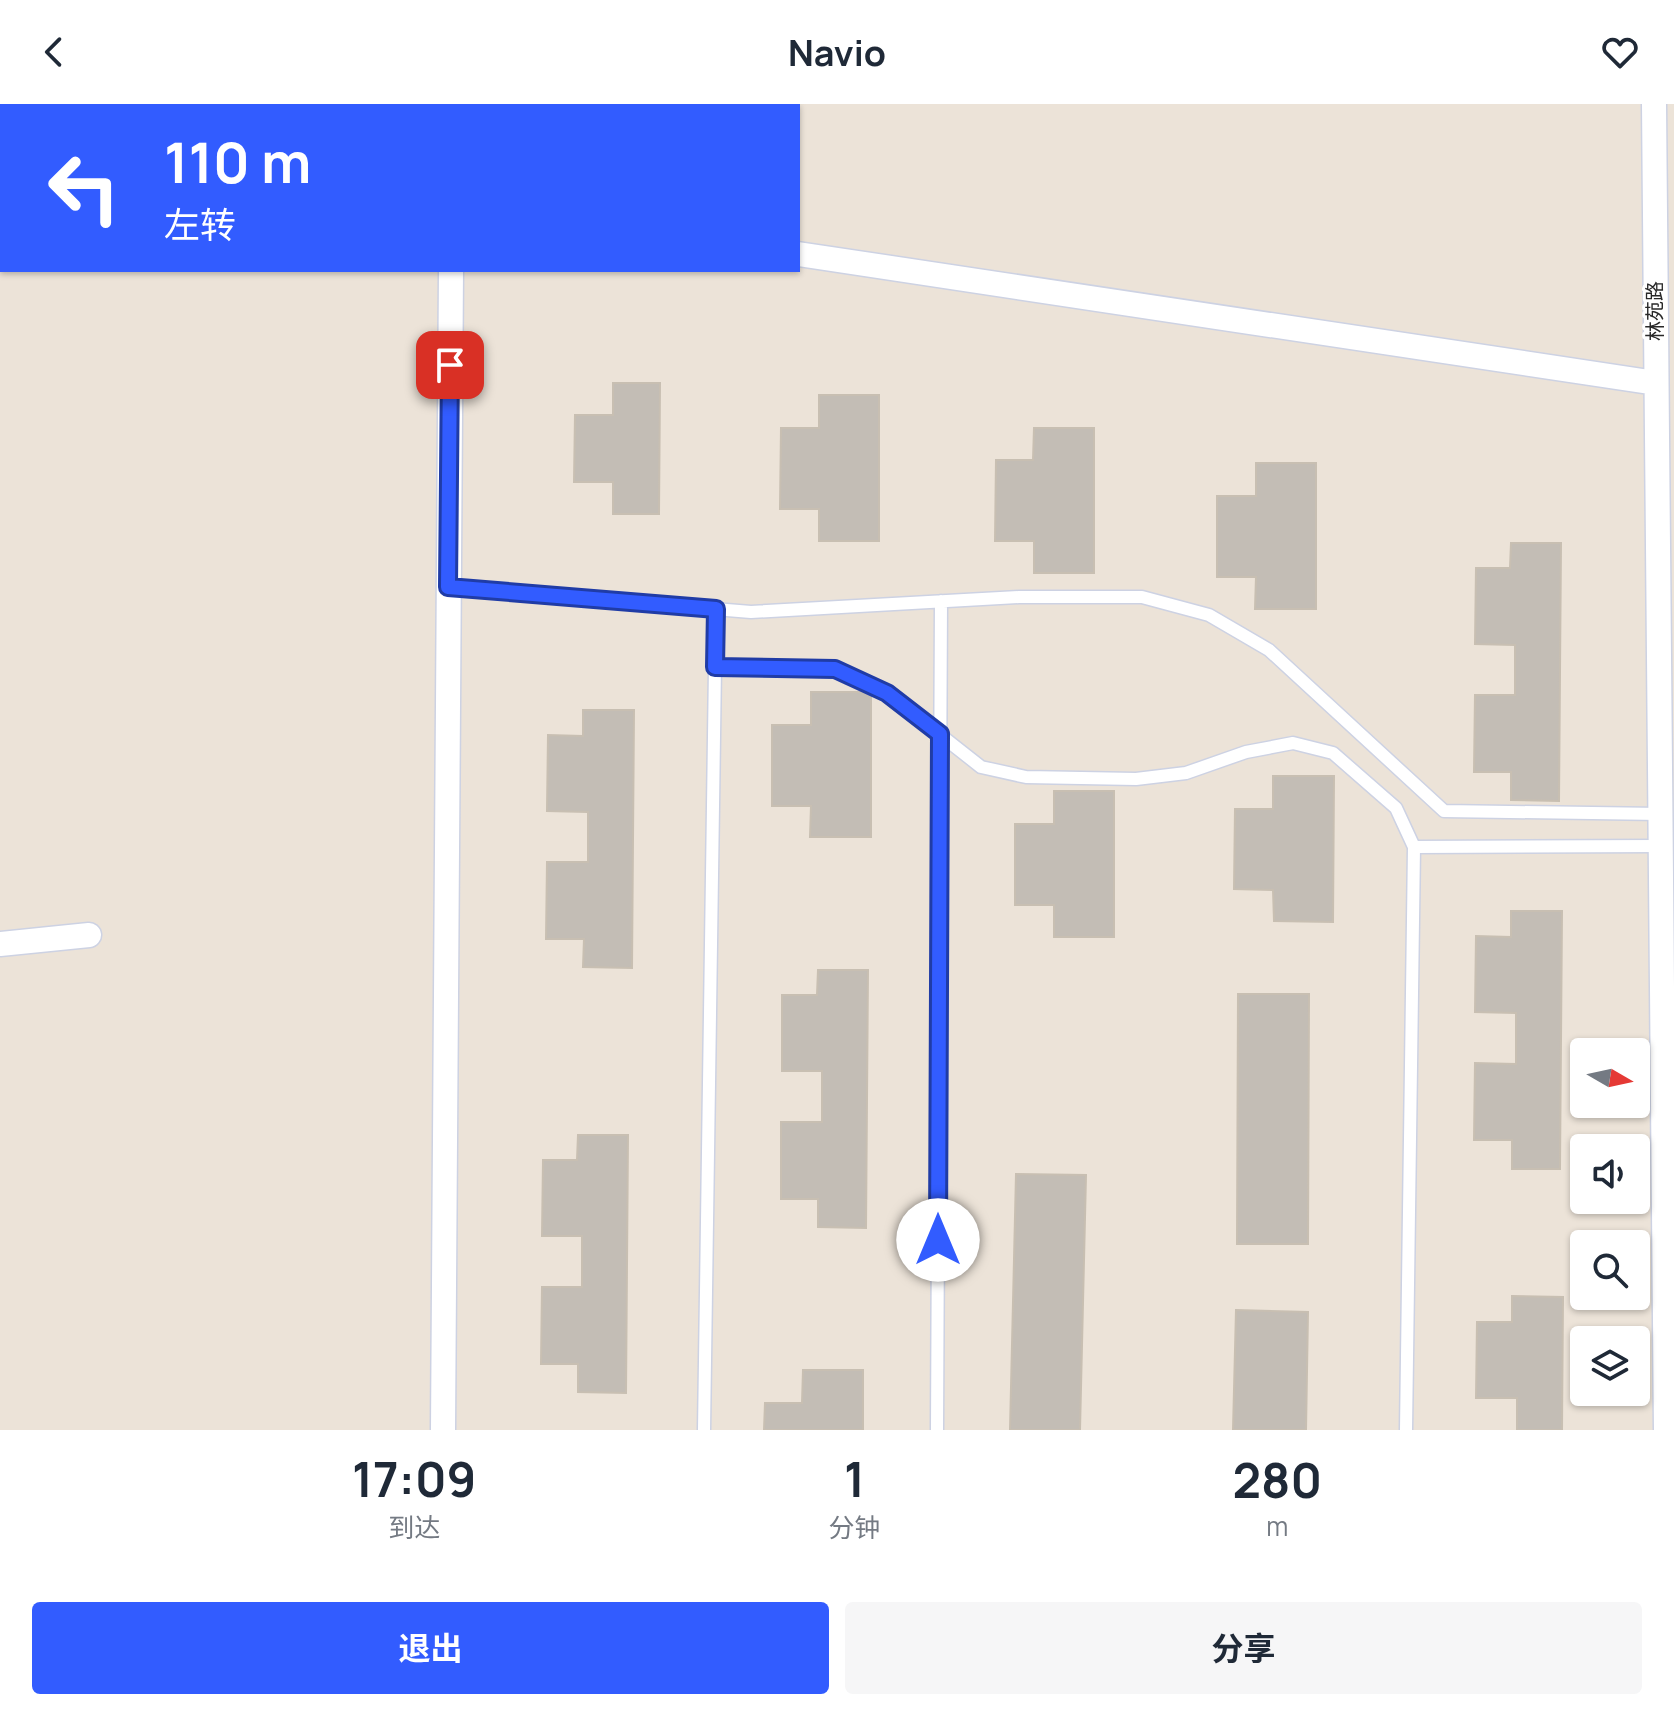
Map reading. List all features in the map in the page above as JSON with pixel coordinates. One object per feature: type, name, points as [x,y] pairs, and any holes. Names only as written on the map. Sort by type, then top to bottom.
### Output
[{"type":"street","name":"林苑路","points":[[1654,104],[1666,1430]]},
{"type":"street","points":[[800,254],[1656,383]]},
{"type":"street","points":[[443,1430],[451,272]]},
{"type":"street","points":[[0,944],[89,935]]},
{"type":"lane","points":[[448,587],[751,612],[1019,597],[1142,597],[1209,615],[1269,650],[1444,811],[1660,814]]},
{"type":"lane","points":[[937,1430],[941,601]]},
{"type":"lane","points":[[704,1430],[716,609]]},
{"type":"lane","points":[[715,667],[835,669],[887,693],[981,767],[1026,777],[1136,779],[1186,773],[1246,752],[1293,743],[1333,753],[1396,808],[1414,847],[1406,1430]]},
{"type":"lane","points":[[1414,847],[1660,846]]},
{"type":"building","points":[[613,383],[660,383],[659,514],[613,514],[613,482],[574,482],[575,415],[613,415]]},
{"type":"building","points":[[819,395],[879,395],[879,541],[819,541],[819,509],[780,509],[781,428],[819,428]]},
{"type":"building","points":[[1034,428],[1094,428],[1094,573],[1034,573],[1034,541],[995,541],[996,460],[1033,460]]},
{"type":"building","points":[[1256,463],[1316,463],[1316,609],[1255,609],[1256,577],[1217,577],[1217,496],[1256,496]]},
{"type":"building","points":[[1511,543],[1561,543],[1559,801],[1511,800],[1511,772],[1474,772],[1475,695],[1515,695],[1515,645],[1475,644],[1476,568],[1510,568]]},
{"type":"building","points":[[811,692],[871,692],[871,837],[810,837],[811,806],[772,806],[772,725],[811,725]]},
{"type":"building","points":[[583,710],[634,710],[632,968],[583,967],[584,939],[546,939],[547,862],[588,862],[588,812],[547,811],[548,735],[583,736]]},
{"type":"building","points":[[1273,776],[1334,776],[1333,922],[1274,921],[1273,890],[1234,889],[1235,809],[1273,809]]},
{"type":"building","points":[[1054,791],[1114,791],[1114,937],[1054,937],[1054,905],[1015,905],[1015,824],[1054,824]]},
{"type":"building","points":[[1511,911],[1562,911],[1560,1169],[1512,1169],[1512,1140],[1474,1140],[1475,1063],[1516,1064],[1516,1013],[1475,1012],[1476,936],[1511,937]]},
{"type":"building","points":[[818,970],[868,970],[866,1228],[818,1227],[818,1199],[781,1199],[781,1122],[822,1122],[822,1071],[782,1071],[782,995],[817,995]]},
{"type":"building","points":[[1238,994],[1309,994],[1308,1244],[1237,1244]]},
{"type":"building","points":[[578,1135],[628,1135],[626,1393],[578,1392],[578,1364],[541,1364],[542,1287],[582,1287],[582,1236],[542,1236],[543,1160],[577,1160]]},
{"type":"building","points":[[1016,1174],[1086,1175],[1080,1430],[1010,1430]]},
{"type":"building","points":[[1512,1296],[1563,1297],[1562,1430],[1517,1430],[1517,1398],[1476,1398],[1477,1322],[1512,1322]]},
{"type":"building","points":[[1236,1310],[1308,1312],[1306,1430],[1233,1430]]},
{"type":"building","points":[[803,1370],[863,1370],[863,1430],[764,1430],[765,1403],[802,1403]]},
{"type":"route","points":[[450,365],[448,587],[716,609],[715,667],[835,669],[887,693],[940,734],[938,1240]]}]
